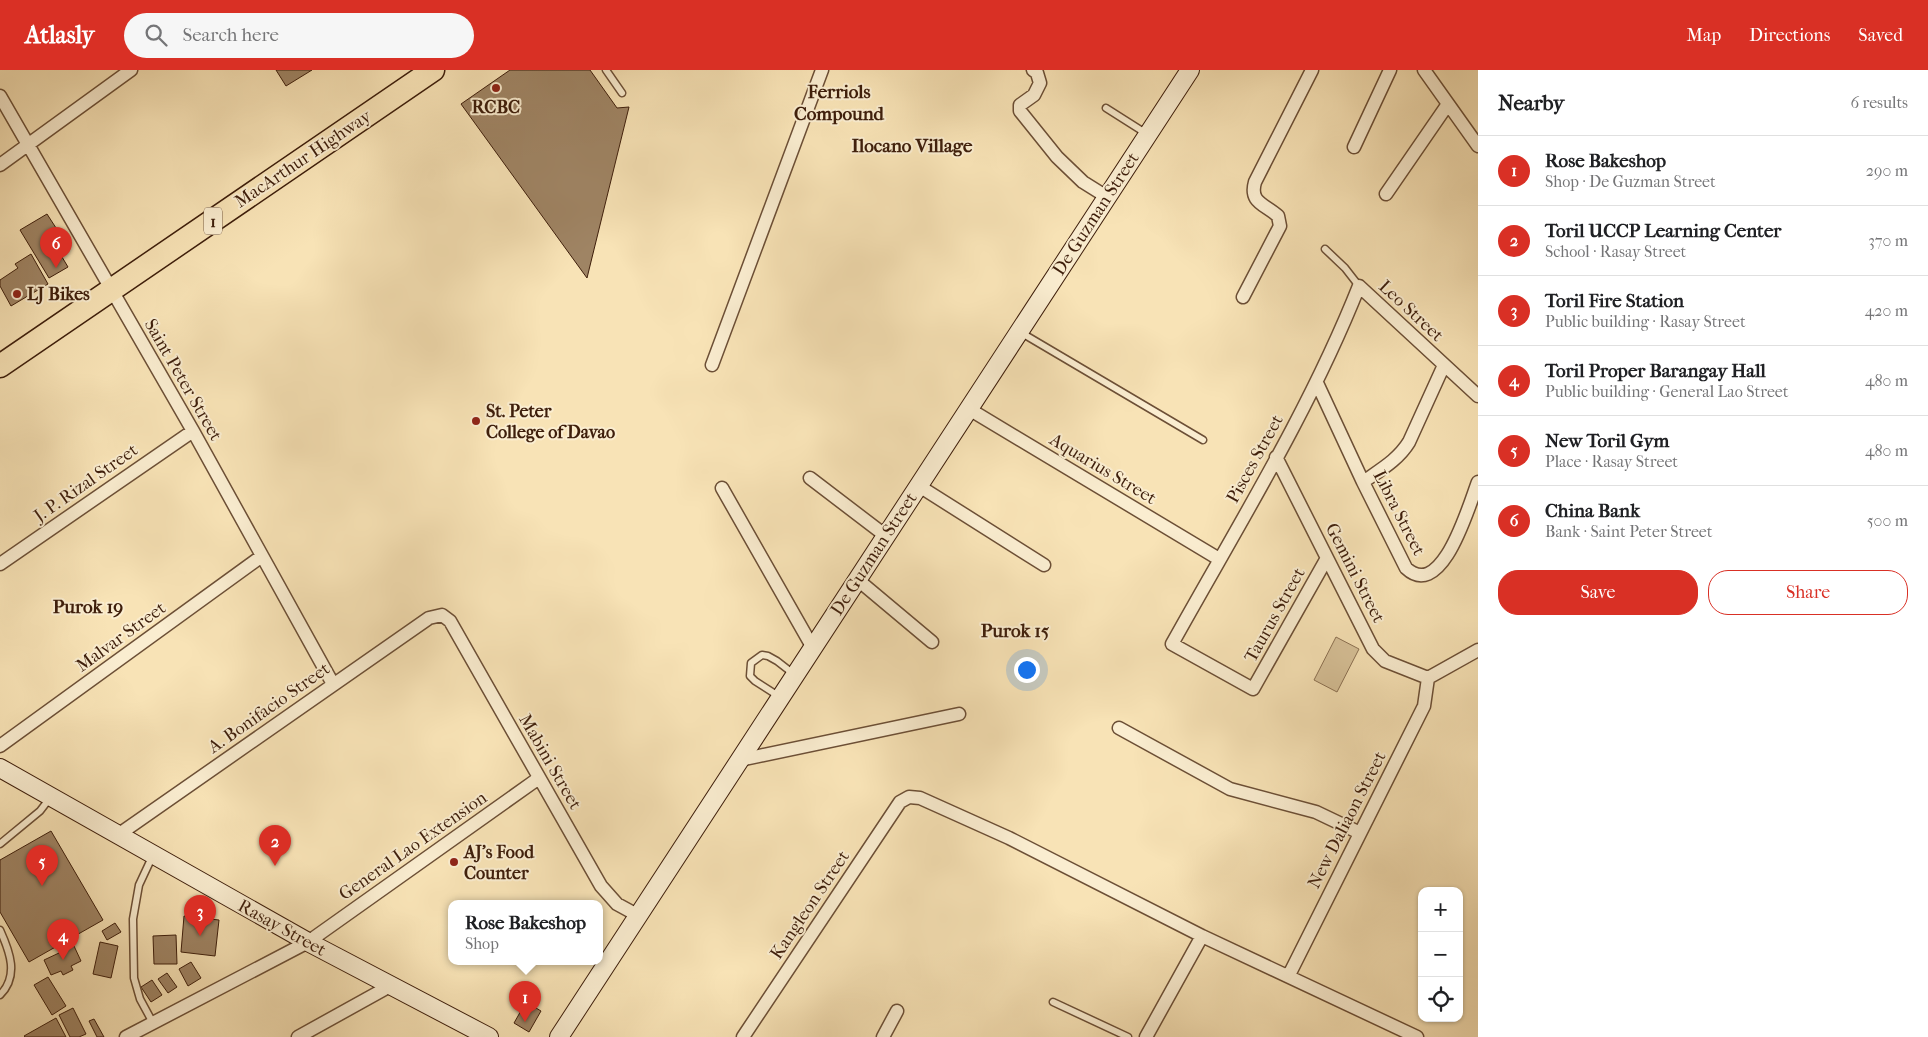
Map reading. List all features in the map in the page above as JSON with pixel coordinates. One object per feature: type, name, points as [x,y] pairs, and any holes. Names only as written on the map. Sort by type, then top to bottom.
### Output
[{"type":"highway","name":"MacArthur Highway","points":[[0,366],[433,70]]},
{"type":"street","points":[[0,165],[131,70]]},
{"type":"street","points":[[712,365],[822,70]]},
{"type":"street","points":[[1033,70],[1037,73],[1040,83],[1034,95],[1020,105],[1020,110],[1057,157],[1083,182],[1107,197]]},
{"type":"street","name":"De Guzman Street","points":[[559,1037],[1190,70]]},
{"type":"street","points":[[1243,297],[1280,226],[1278,216],[1255,198],[1253,193],[1255,182],[1312,70]]},
{"type":"street","points":[[1354,147],[1390,70]]},
{"type":"street","points":[[1424,70],[1478,146]]},
{"type":"street","name":"Saint Peter Street","points":[[0,96],[193,431],[332,684]]},
{"type":"street","points":[[1386,194],[1448,104]]},
{"type":"street","name":"Leo Street","points":[[1358,286],[1478,396]]},
{"type":"street","name":"Pisces Street","points":[[1172,644],[1317,383],[1358,286]]},
{"type":"street","points":[[1363,482],[1387,466],[1403,452],[1444,365]]},
{"type":"street","name":"Libra Street","points":[[1317,383],[1363,482],[1406,568],[1412,574],[1420,576],[1429,575],[1436,570],[1445,558],[1457,536],[1478,482]]},
{"type":"street","name":"Aquarius Street","points":[[969,410],[1219,559]]},
{"type":"street","name":"J. P. Rizal Street","points":[[0,564],[193,431]]},
{"type":"street","name":"Gemini Street","points":[[1276,457],[1373,649],[1378,655],[1394,665],[1428,678]]},
{"type":"street","points":[[810,478],[886,536]]},
{"type":"street","points":[[919,486],[1044,565]]},
{"type":"street","points":[[722,488],[813,648]]},
{"type":"street","name":"Malvar Street","points":[[0,746],[262,556]]},
{"type":"street","name":"Taurus Street","points":[[1172,644],[1253,689],[1327,558]]},
{"type":"street","points":[[858,580],[932,642]]},
{"type":"street","name":"A. Bonifacio Street","points":[[118,834],[429,618],[442,615]]},
{"type":"street","name":"Mabini Street","points":[[442,615],[450,622],[601,886],[617,904],[639,916]]},
{"type":"street","points":[[1428,678],[1478,650]]},
{"type":"street","name":"New Daliaon Street","points":[[1289,975],[1424,706],[1428,678]]},
{"type":"street","points":[[740,760],[959,714]]},
{"type":"street","points":[[1119,728],[1230,789],[1316,812],[1360,833]]},
{"type":"street","name":"Rasay Street","points":[[0,768],[308,942],[489,1037]]},
{"type":"street","name":"General Lao Extension","points":[[126,1037],[308,942],[539,778]]},
{"type":"street","name":"Kangleon Street","points":[[743,1037],[897,806],[909,797],[920,798],[1009,838],[1202,936]]},
{"type":"street","points":[[1146,1037],[1202,936],[1289,975],[1418,1037]]},
{"type":"street","points":[[298,1037],[390,986]]},
{"type":"street","points":[[883,1037],[897,1011]]},
{"type":"lane","points":[[608,71],[622,93]]},
{"type":"lane","points":[[1106,108],[1148,135]]},
{"type":"lane","name":"Leo Street","points":[[1325,249],[1345,268],[1358,286]]},
{"type":"lane","points":[[1019,331],[1203,440]]},
{"type":"lane","points":[[781,697],[755,682],[750,676],[751,663],[762,655],[768,656],[795,675]]},
{"type":"lane","points":[[0,844],[29,821],[51,797]]},
{"type":"lane","points":[[153,855],[139,885],[133,919],[134,978],[140,999],[153,1023]]},
{"type":"lane","points":[[0,930],[12,968],[12,977],[1,993]]},
{"type":"lane","points":[[1053,1002],[1128,1037]]},
{"type":"shaded area","points":[[1336,637],[1359,649],[1337,692],[1314,680]]},
{"type":"building","points":[[276,70],[312,70],[286,86]]},
{"type":"building","points":[[510,70],[590,70],[617,108],[629,107],[587,278],[461,104]]},
{"type":"building","points":[[47,214],[58,231],[50,237],[68,267],[49,278],[20,230]]},
{"type":"building","points":[[31,254],[48,284],[11,306],[0,286],[0,280],[18,268],[15,264]]},
{"type":"building","points":[[51,831],[103,920],[29,962],[0,912],[0,860]]},
{"type":"building","points":[[184,916],[219,920],[215,956],[181,952]]},
{"type":"building","points":[[115,923],[121,932],[107,940],[102,931]]},
{"type":"building","points":[[176,935],[177,964],[154,964],[153,936]]},
{"type":"building","points":[[100,942],[118,946],[111,978],[93,974]]},
{"type":"building","points":[[74,946],[81,961],[71,966],[73,970],[63,975],[61,971],[51,975],[44,960]]},
{"type":"building","points":[[191,962],[201,978],[188,986],[179,969]]},
{"type":"building","points":[[167,973],[177,987],[168,993],[158,979]]},
{"type":"building","points":[[48,977],[66,1006],[52,1015],[34,985]]},
{"type":"building","points":[[152,980],[162,995],[151,1002],[141,987]]},
{"type":"building","points":[[526,1002],[541,1011],[529,1032],[514,1023]]},
{"type":"building","points":[[73,1008],[86,1034],[79,1037],[70,1037],[59,1015]]},
{"type":"building","points":[[56,1018],[66,1037],[24,1036]]},
{"type":"building","points":[[94,1019],[104,1037],[97,1037],[89,1021]]},
{"type":"place","name":"RCBC","points":[[496,88]]},
{"type":"place","name":"China Bank","points":[[56,268]]},
{"type":"place","name":"LJ Bikes","points":[[17,294]]},
{"type":"place","name":"St. Peter College of Davao","points":[[476,421]]},
{"type":"place","name":"AJ's Food Counter","points":[[454,862]]},
{"type":"place","name":"Toril UCCP Learning Center","points":[[275,866]]},
{"type":"place","name":"New Toril Gym","points":[[42,886]]},
{"type":"place","name":"Toril Fire Station","points":[[200,936]]},
{"type":"place","name":"Toril Proper Barangay Hall","points":[[63,960]]},
{"type":"place","name":"Rose Bakeshop","points":[[525,1022]]},
{"type":"district","name":"Ferriols Compound","points":[[839,103]]},
{"type":"district","name":"Ilocano Village","points":[[912,146]]},
{"type":"district","name":"Purok 19","points":[[88,607]]},
{"type":"district","name":"Purok 15","points":[[1015,631]]}]
